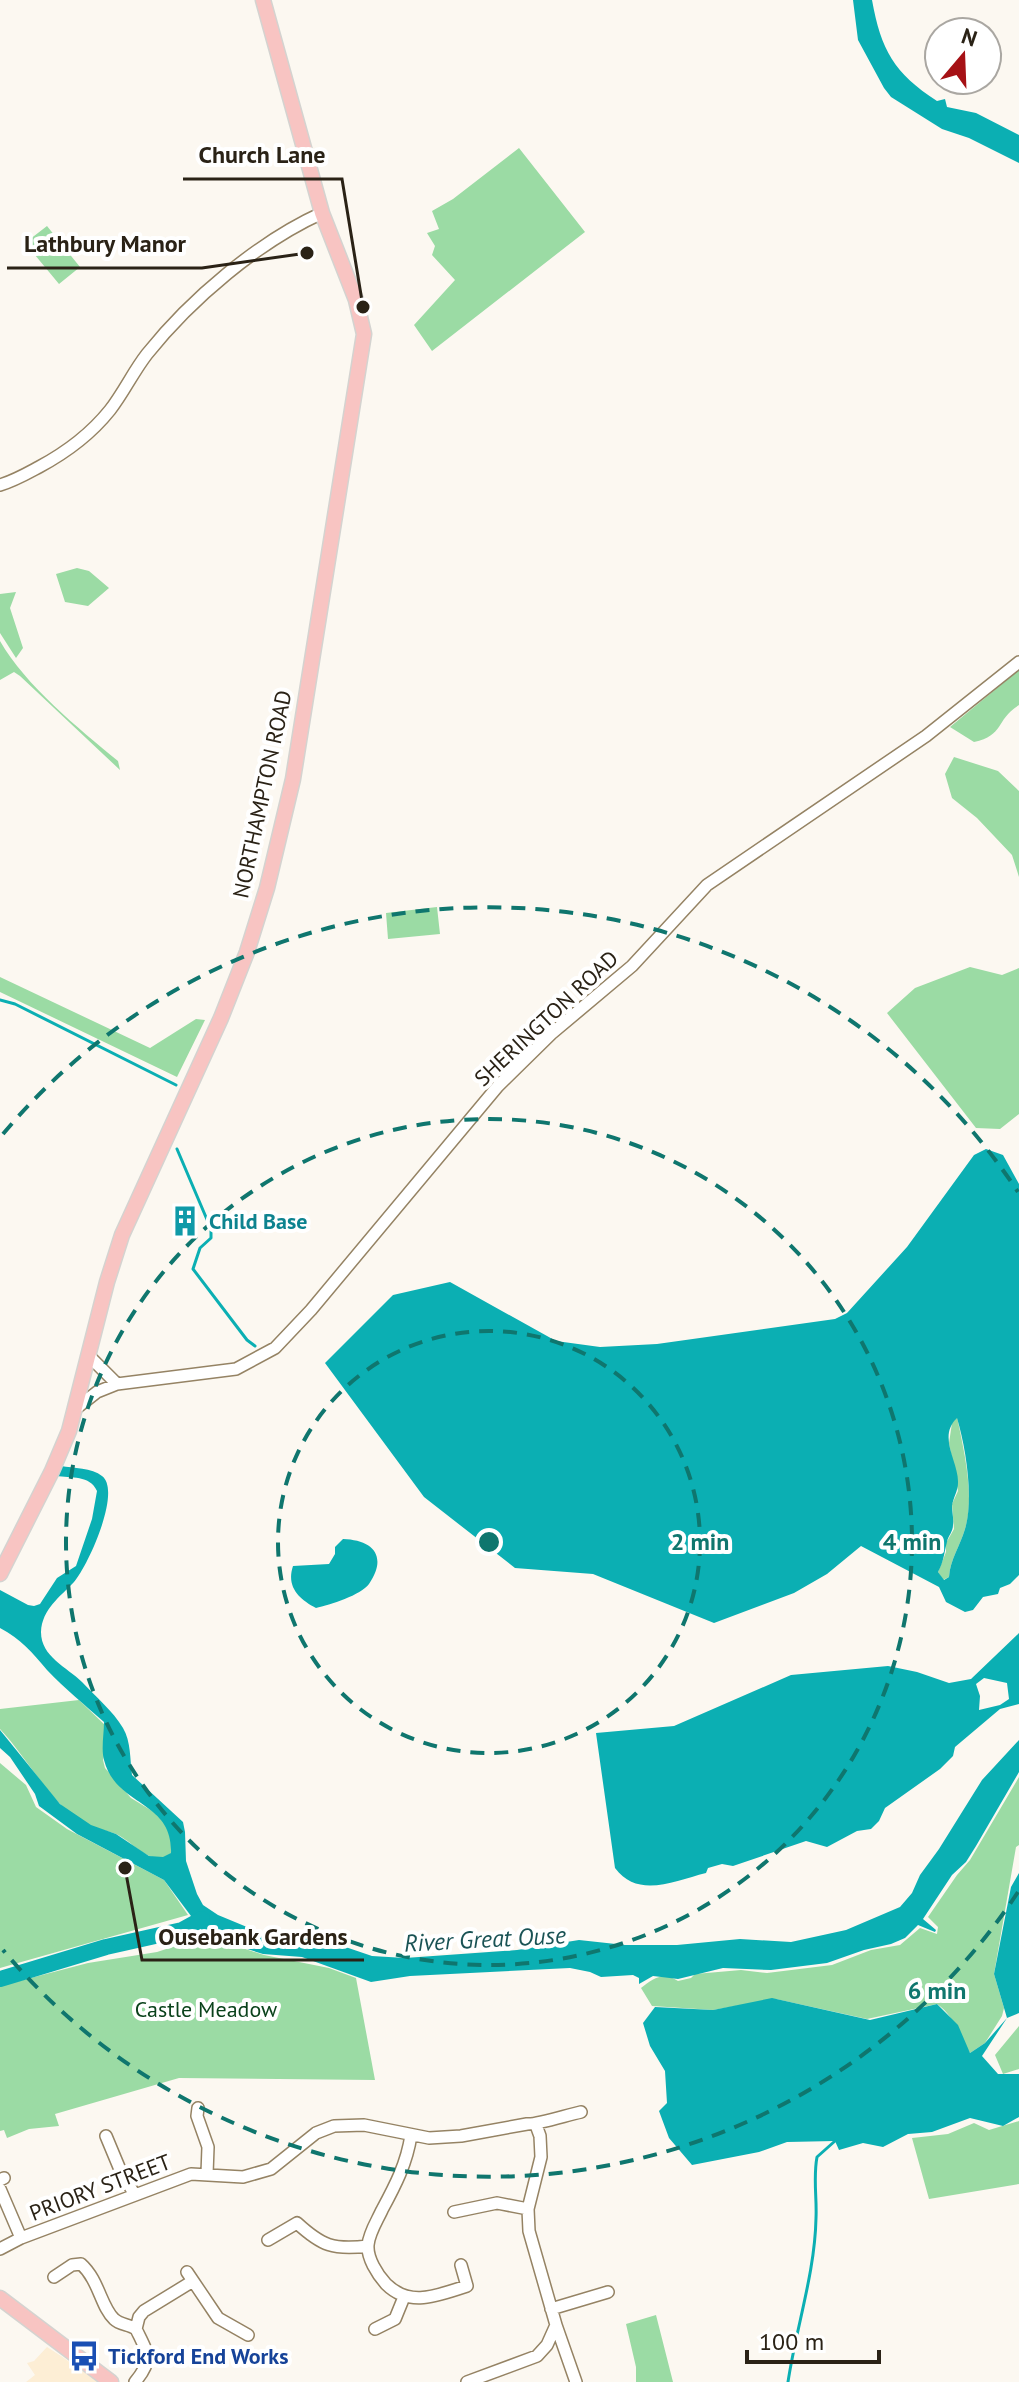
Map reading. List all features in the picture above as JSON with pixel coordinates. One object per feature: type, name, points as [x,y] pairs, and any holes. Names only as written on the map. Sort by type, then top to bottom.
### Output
[{"type":"main road","name":"NORTHAMPTON ROAD","points":[[2,1571],[69,1431],[122,1235],[221,1018],[247,952],[267,888],[293,779],[364,334],[356,300],[322,213],[263,0]]},
{"type":"main road","points":[[0,2298],[111,2382]]},
{"type":"street","points":[[0,485],[14,481],[80,441],[111,409],[147,354],[190,307],[270,242],[322,213]]},
{"type":"street","name":"SHERINGTON ROAD","points":[[74,1411],[97,1392],[117,1384],[236,1369],[275,1348],[311,1310],[498,1086],[551,1034],[632,966],[707,885],[926,736],[1019,662]]},
{"type":"street","points":[[88,1355],[117,1384]]},
{"type":"street","points":[[198,2108],[197,2116],[208,2147],[207,2174]]},
{"type":"street","name":"PRIORY STREET","points":[[0,2249],[21,2238],[191,2174],[243,2177],[271,2169],[316,2133],[334,2126],[364,2125],[429,2138],[536,2125],[551,2118],[581,2112]]},
{"type":"street","points":[[536,2125],[541,2157],[528,2209],[529,2231],[576,2382]]},
{"type":"street","points":[[411,2135],[404,2166],[368,2246],[375,2269],[404,2297],[424,2298],[467,2286],[461,2265]]},
{"type":"street","points":[[106,2136],[121,2172],[135,2195]]},
{"type":"street","points":[[1,2183],[21,2238]]},
{"type":"street","points":[[454,2212],[497,2203],[528,2209]]},
{"type":"street","points":[[268,2240],[297,2223],[323,2244],[333,2247],[368,2246]]},
{"type":"street","points":[[54,2277],[72,2265],[81,2264],[99,2287],[111,2316],[136,2329]]},
{"type":"street","points":[[135,2382],[146,2369],[148,2356],[136,2329],[139,2317],[190,2276],[218,2318],[248,2335]]},
{"type":"street","points":[[551,2309],[608,2292]]},
{"type":"street","points":[[375,2329],[397,2315],[404,2297]]},
{"type":"street","points":[[537,2356],[547,2345],[556,2325]]},
{"type":"street","points":[[467,2382],[537,2356],[564,2351]]},
{"type":"shaded area","points":[[47,2347],[98,2382],[26,2382],[35,2375],[27,2363],[34,2361]]},
{"type":"green space","points":[[519,148],[585,232],[432,351],[414,325],[455,280],[432,255],[435,246],[427,233],[439,229],[432,211],[453,199]]},
{"type":"green space","points":[[47,226],[80,267],[59,284],[25,243]]},
{"type":"green space","points":[[77,568],[89,571],[109,588],[88,606],[65,602],[56,574]]},
{"type":"green space","points":[[16,592],[10,608],[23,648],[16,658],[0,633],[0,594]]},
{"type":"green space","points":[[0,641],[38,690],[118,761],[120,770],[20,676],[14,672],[0,680]]},
{"type":"green space","points":[[1019,670],[1019,705],[1006,716],[996,731],[974,742],[950,727]]},
{"type":"green space","points":[[954,757],[998,771],[1019,791],[1019,877],[1012,855],[977,818],[952,798],[945,774]]},
{"type":"green space","points":[[437,907],[440,934],[388,939],[386,913]]},
{"type":"green space","points":[[970,967],[1002,975],[1019,968],[1019,1114],[1000,1129],[976,1128],[887,1013],[915,988]]},
{"type":"green space","points":[[0,977],[150,1048],[196,1019],[205,1020],[177,1077],[0,992]]},
{"type":"green space","points":[[957,1417],[967,1473],[968,1516],[949,1577],[943,1580],[938,1572],[946,1543],[954,1529],[952,1504],[958,1491],[949,1443],[952,1423]]},
{"type":"green space","points":[[79,1700],[109,1729],[103,1760],[105,1768],[131,1798],[162,1817],[175,1835],[170,1857],[148,1855],[116,1834],[89,1827],[69,1813],[0,1729],[0,1709]]},
{"type":"green space","points":[[0,1763],[26,1785],[36,1807],[67,1829],[164,1880],[188,1915],[0,1968]]},
{"type":"green space","points":[[1019,1777],[1019,1845],[1016,1847],[994,1974],[1004,2008],[985,2043],[970,2053],[952,2020],[937,2004],[867,2019],[776,1999],[713,2010],[652,2006],[641,1988],[663,1976],[678,1981],[695,1974],[741,1970],[767,1973],[832,1965],[871,1950],[900,1945],[920,1928],[937,1934],[938,1927],[928,1917],[970,1860]]},
{"type":"green space","name":"Castle Meadow","points":[[206,1936],[264,1955],[329,1968],[356,1978],[375,2080],[179,2078],[55,2114],[59,2126],[29,2129],[7,2138],[4,2130],[0,2131],[0,1986],[88,1963],[157,1952]]},
{"type":"green space","points":[[1019,2026],[1019,2069],[1003,2074],[995,2055]]},
{"type":"green space","points":[[1019,2121],[1019,2184],[929,2199],[912,2138],[948,2134],[974,2123],[989,2130]]},
{"type":"green space","points":[[656,2315],[673,2382],[636,2382],[636,2367],[626,2324]]},
{"type":"water","points":[[853,0],[872,0],[885,47],[900,70],[923,92],[923,96],[937,101],[945,99],[947,107],[976,113],[1019,135],[1019,163],[969,138],[942,129],[891,97],[858,40]]},
{"type":"water","points":[[986,1149],[1003,1155],[1019,1184],[1019,1575],[1000,1588],[998,1594],[983,1597],[973,1610],[965,1612],[946,1602],[939,1587],[861,1546],[827,1574],[794,1593],[714,1623],[593,1574],[515,1568],[424,1497],[325,1363],[393,1295],[450,1282],[556,1341],[600,1347],[657,1344],[835,1319],[847,1313],[907,1247],[974,1155]],"holes":[[[957,1418],[968,1474],[968,1517],[949,1577],[944,1580],[938,1572],[953,1527],[952,1506],[958,1483],[949,1433]]]},
{"type":"water","points":[[61,1466],[98,1473],[107,1484],[108,1497],[101,1529],[87,1561],[74,1582],[53,1604],[42,1624],[45,1648],[114,1716],[128,1739],[132,1775],[183,1822],[186,1861],[203,1905],[218,1915],[269,1936],[319,1938],[372,1956],[405,1958],[517,1950],[579,1940],[625,1945],[677,1945],[740,1939],[791,1942],[846,1930],[900,1907],[912,1893],[920,1875],[982,1780],[1019,1740],[1019,1772],[966,1862],[952,1875],[923,1919],[935,1932],[918,1925],[905,1938],[891,1944],[827,1963],[771,1970],[723,1968],[678,1979],[653,1976],[639,1984],[639,1978],[633,1975],[601,1977],[570,1968],[410,1976],[371,1982],[302,1957],[263,1954],[206,1936],[164,1880],[77,1834],[39,1806],[35,1794],[10,1757],[0,1748],[0,1730],[60,1804],[91,1825],[116,1834],[149,1856],[163,1857],[171,1853],[169,1836],[163,1823],[110,1775],[103,1756],[104,1722],[61,1684],[26,1646],[0,1628],[0,1590],[34,1606],[40,1604],[57,1578],[76,1566],[92,1519],[97,1491],[85,1480],[56,1476]]},
{"type":"water","points":[[343,1539],[362,1543],[374,1551],[377,1558],[375,1574],[359,1592],[316,1608],[296,1592],[291,1580],[293,1566],[329,1564],[335,1547]]},
{"type":"water","points":[[1019,1633],[1019,1704],[1000,1709],[955,1747],[953,1756],[940,1769],[885,1808],[871,1829],[857,1831],[827,1847],[806,1841],[733,1866],[722,1864],[708,1868],[706,1873],[657,1885],[634,1883],[615,1868],[596,1733],[674,1726],[791,1675],[888,1666],[949,1683],[971,1679]],"holes":[[[984,1678],[1007,1683],[1009,1699],[1000,1705],[979,1710],[980,1696],[976,1684]]]},
{"type":"water","points":[[1019,1873],[1019,2013],[1007,2018],[994,1974],[1011,1887]]},
{"type":"water","points":[[772,1998],[870,2020],[937,2004],[958,2025],[970,2053],[985,2043],[1007,2018],[982,2056],[998,2074],[1019,2074],[1019,2117],[1003,2126],[970,2118],[932,2132],[908,2134],[883,2147],[863,2143],[839,2150],[835,2141],[787,2142],[759,2152],[692,2165],[669,2138],[659,2111],[667,2103],[665,2071],[650,2046],[643,2023],[655,2007],[713,2010]]},
{"type":"waterway","points":[[0,1000],[15,1004],[176,1085]]},
{"type":"waterway","points":[[177,1149],[211,1229],[211,1238],[200,1248],[193,1269],[247,1340],[255,1346]]},
{"type":"waterway","points":[[0,1979],[106,1947],[182,1930],[202,1919]]},
{"type":"waterway","points":[[788,2382],[815,2239],[817,2157],[835,2141]]},
{"type":"place","name":"Lathbury Manor","points":[[307,253]]},
{"type":"place","name":"Church Lane","points":[[363,307]]},
{"type":"place","name":"Child Base","points":[[185,1221]]},
{"type":"place","name":"Ousebank Gardens","points":[[125,1868]]},
{"type":"place","name":"Tickford End Works","points":[[84,2356]]},
{"type":"water label","name":"River Great Ouse","points":[[485,1939]]}]
